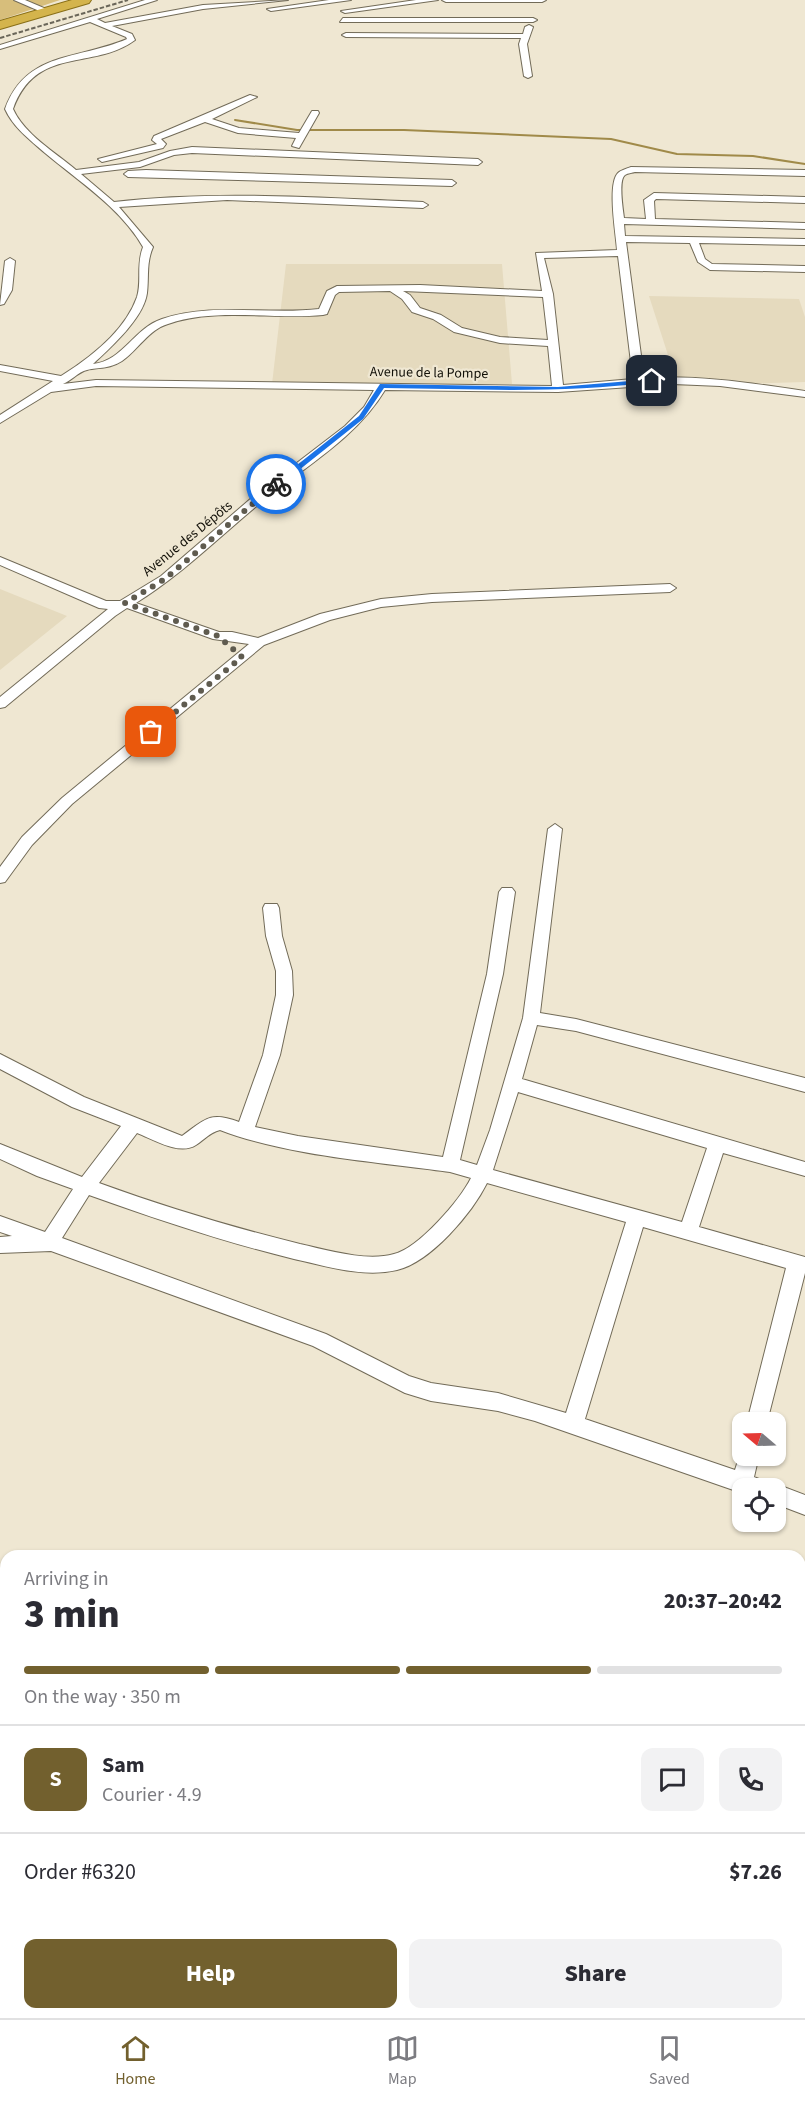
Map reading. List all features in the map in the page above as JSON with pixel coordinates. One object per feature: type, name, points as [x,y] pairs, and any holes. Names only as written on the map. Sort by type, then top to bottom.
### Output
[{"type":"highway","points":[[0,25],[85,0]]},
{"type":"street","points":[[18,0],[47,11]]},
{"type":"street","points":[[0,47],[153,0]]},
{"type":"street","points":[[105,25],[203,8],[284,0]]},
{"type":"street","points":[[226,14],[304,2],[347,0]]},
{"type":"street","points":[[434,0],[345,11],[341,13],[347,39],[526,36]]},
{"type":"street","points":[[446,0],[542,0],[523,44],[528,76]]},
{"type":"street","points":[[0,420],[73,374],[122,331],[142,296],[143,259],[148,247],[127,219],[69,171],[13,118],[9,109],[10,100],[21,83],[31,74],[66,60],[132,40],[129,36],[90,19]]},
{"type":"street","points":[[343,20],[533,20]]},
{"type":"street","points":[[69,171],[160,146],[162,144],[156,140],[157,138],[254,97]]},
{"type":"street","points":[[293,155],[300,136],[315,112]]},
{"type":"street","points":[[205,119],[238,130],[300,136]]},
{"type":"street","points":[[69,171],[140,164],[173,153],[192,150],[478,162]]},
{"type":"street","points":[[371,180],[379,159]]},
{"type":"street","points":[[639,382],[618,221],[618,179],[627,170],[688,169],[805,173]]},
{"type":"street","points":[[83,182],[146,173],[452,183]]},
{"type":"street","points":[[651,222],[649,200],[654,196],[805,200]]},
{"type":"street","points":[[111,205],[165,199],[423,205]]},
{"type":"street","points":[[618,221],[805,226]]},
{"type":"street","points":[[621,239],[805,242]]},
{"type":"street","points":[[693,239],[704,265],[710,267],[805,269]]},
{"type":"street","points":[[558,389],[548,294],[539,255],[623,253]]},
{"type":"street","points":[[0,302],[7,291],[10,261]]},
{"type":"street","points":[[73,374],[116,359],[147,332],[165,321],[219,313],[319,313],[324,311],[331,293],[337,289],[514,290],[548,294]]},
{"type":"street","points":[[394,290],[406,297],[416,310],[437,318],[458,330],[500,340],[553,343]]},
{"type":"street","points":[[0,368],[73,374],[96,383]]},
{"type":"street","name":"Avenue de la Pompe","points":[[52,389],[96,383],[558,389],[689,380],[805,394]]},
{"type":"street","name":"Avenue des Dépôts","points":[[0,704],[115,607],[165,579],[259,498],[349,428],[368,409],[382,386]]},
{"type":"street","points":[[0,561],[115,607],[218,636],[232,636],[259,642]]},
{"type":"street","points":[[0,878],[27,841],[67,801],[259,642],[325,617],[391,602],[432,598],[670,588]]},
{"type":"street","points":[[218,636],[242,657]]},
{"type":"street","points":[[0,1151],[43,1171],[163,1214],[238,1237],[342,1262],[384,1264],[398,1262],[424,1246],[471,1197],[483,1172],[513,1084],[531,1018],[555,829]]},
{"type":"street","points":[[450,1165],[495,974],[507,892]]},
{"type":"street","points":[[244,1132],[283,1009],[285,975],[282,957],[274,935],[271,908]]},
{"type":"street","points":[[531,1018],[587,1028],[805,1085]]},
{"type":"street","points":[[0,1061],[78,1102],[182,1143],[189,1141],[213,1123],[221,1123],[244,1132],[336,1150],[450,1165],[483,1172],[801,1264],[760,1412]]},
{"type":"street","points":[[513,1084],[562,1096],[717,1145],[805,1169]]},
{"type":"street","points":[[49,1243],[85,1185],[92,1180],[133,1124]]},
{"type":"street","points":[[688,1232],[717,1145]]},
{"type":"street","points":[[573,1424],[637,1217]]},
{"type":"street","points":[[0,1224],[319,1340],[405,1384],[470,1400],[498,1402],[573,1424],[732,1479]]},
{"type":"street","points":[[0,1245],[49,1243]]},
{"type":"street","points":[[786,1498],[805,1505]]},
{"type":"shaded area","points":[[0,0],[60,0],[0,20]]},
{"type":"shaded area","points":[[286,264],[502,264],[512,384],[272,384]]},
{"type":"shaded area","points":[[649,296],[799,299],[805,317],[805,382],[678,386]]},
{"type":"shaded area","points":[[0,589],[67,616],[0,670]]},
{"type":"waterway","points":[[235,120],[297,130],[404,130],[611,139],[677,154],[753,156],[805,164]]},
{"type":"railway","points":[[0,38],[128,0]]},
{"type":"way so far","points":[[151,732],[242,657],[218,636],[125,603],[165,579],[276,484]]},
{"type":"route","points":[[276,484],[361,417],[382,386],[558,389],[606,387],[652,381]]}]
